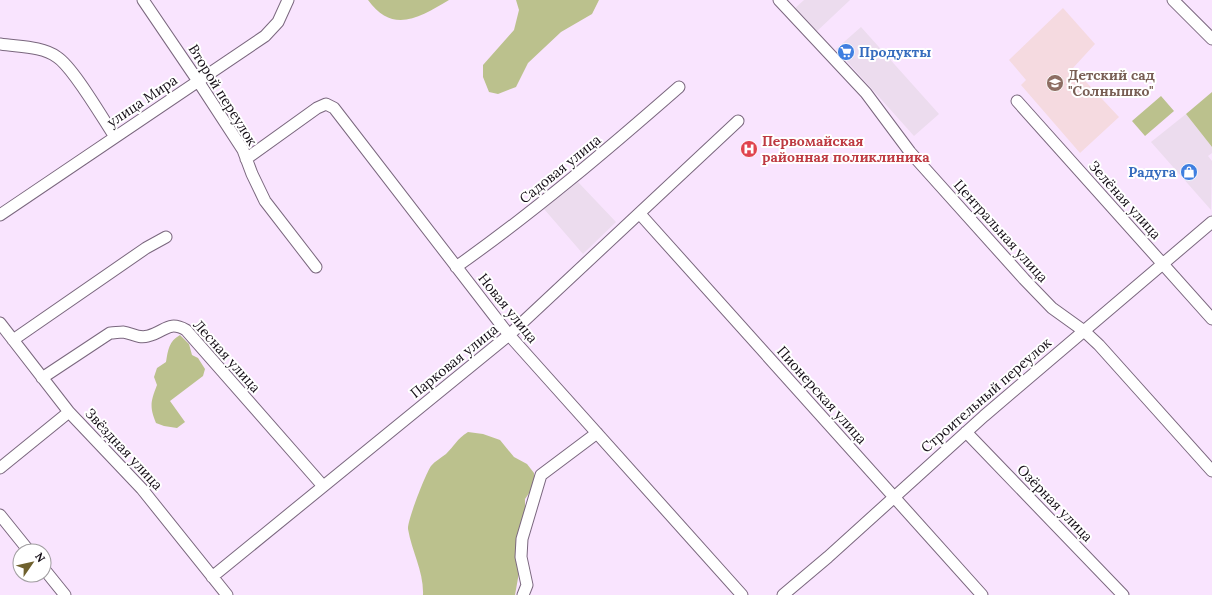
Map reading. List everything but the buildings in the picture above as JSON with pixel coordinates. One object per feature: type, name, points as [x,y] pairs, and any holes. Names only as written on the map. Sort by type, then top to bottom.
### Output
[{"type":"street","name":"Второй переулок","points":[[143,0],[198,81],[242,150],[265,200],[316,267]]},
{"type":"street","name":"улица Мира","points":[[0,215],[198,81],[273,28],[285,10],[288,0]]},
{"type":"street","name":"Центральная улица","points":[[779,0],[873,102],[910,152],[970,220],[1052,308],[1084,331],[1122,370],[1212,471]]},
{"type":"street","points":[[1173,0],[1212,39]]},
{"type":"street","points":[[0,44],[42,50],[57,57],[70,71],[115,137]]},
{"type":"street","name":"Садовая улица","points":[[456,267],[533,211],[607,151],[679,87]]},
{"type":"street","name":"Зелёная улица","points":[[1017,101],[1162,265],[1212,319]]},
{"type":"street","name":"Новая улица","points":[[246,159],[317,108],[326,104],[334,108],[509,335],[742,595]]},
{"type":"street","name":"Парковая улица","points":[[212,577],[509,335],[738,121]]},
{"type":"street","name":"Пионерская улица","points":[[640,214],[982,595]]},
{"type":"street","name":"Строительный переулок","points":[[784,595],[966,432],[1212,222]]},
{"type":"street","points":[[13,340],[146,248],[166,237]]},
{"type":"street","name":"Лесная улица","points":[[42,378],[110,334],[124,332],[137,338],[148,336],[169,326],[178,325],[186,330],[323,486]]},
{"type":"street","name":"Звёздная улица","points":[[1,326],[69,412],[142,489],[227,595]]},
{"type":"street","points":[[0,468],[69,412]]},
{"type":"street","name":"Озёрная улица","points":[[966,432],[1123,595]]},
{"type":"street","points":[[523,595],[527,585],[521,557],[522,539],[541,475],[597,433]]},
{"type":"street","points":[[0,515],[23,543]]},
{"type":"street","points":[[52,579],[65,595]]},
{"type":"shaded area","points":[[804,0],[850,0],[815,33],[793,10]]},
{"type":"shaded area","name":"Детский сад \"Солнышко\"","points":[[1063,8],[1095,44],[1073,68],[1119,117],[1080,153],[1021,85],[1026,80],[1009,60]]},
{"type":"shaded area","points":[[861,27],[939,114],[914,136],[836,49]]},
{"type":"shaded area","points":[[1186,114],[1212,147],[1212,153],[1208,156],[1212,161],[1211,210],[1151,142]]},
{"type":"shaded area","points":[[578,182],[616,222],[583,254],[544,209]]},
{"type":"green space","points":[[368,0],[449,0],[417,17],[407,20],[397,20],[387,17],[377,11]]},
{"type":"green space","points":[[516,0],[599,0],[592,14],[561,32],[528,63],[516,87],[498,94],[489,92],[483,77],[483,65],[514,30],[519,10]]},
{"type":"green space","points":[[1212,92],[1212,147],[1186,114]]},
{"type":"green space","points":[[1161,96],[1174,111],[1145,136],[1132,121]]},
{"type":"green space","points":[[180,335],[189,344],[192,355],[198,358],[205,369],[203,376],[170,401],[185,422],[177,428],[156,423],[152,412],[152,404],[153,395],[157,385],[154,377],[157,368],[166,362],[171,343]]},
{"type":"green space","points":[[468,432],[483,434],[500,440],[514,457],[527,464],[534,473],[534,486],[525,499],[525,510],[530,525],[516,561],[520,567],[515,595],[423,595],[422,578],[410,537],[408,524],[421,487],[431,466],[446,454],[458,440]]},
{"type":"place","name":"Продукты","points":[[846,52]]},
{"type":"place","name":"Детский сад \"Солнышко\"","points":[[1055,83]]},
{"type":"place","name":"Первомайская районная поликлиника","points":[[749,149]]},
{"type":"place","name":"Радуга","points":[[1189,172]]}]
